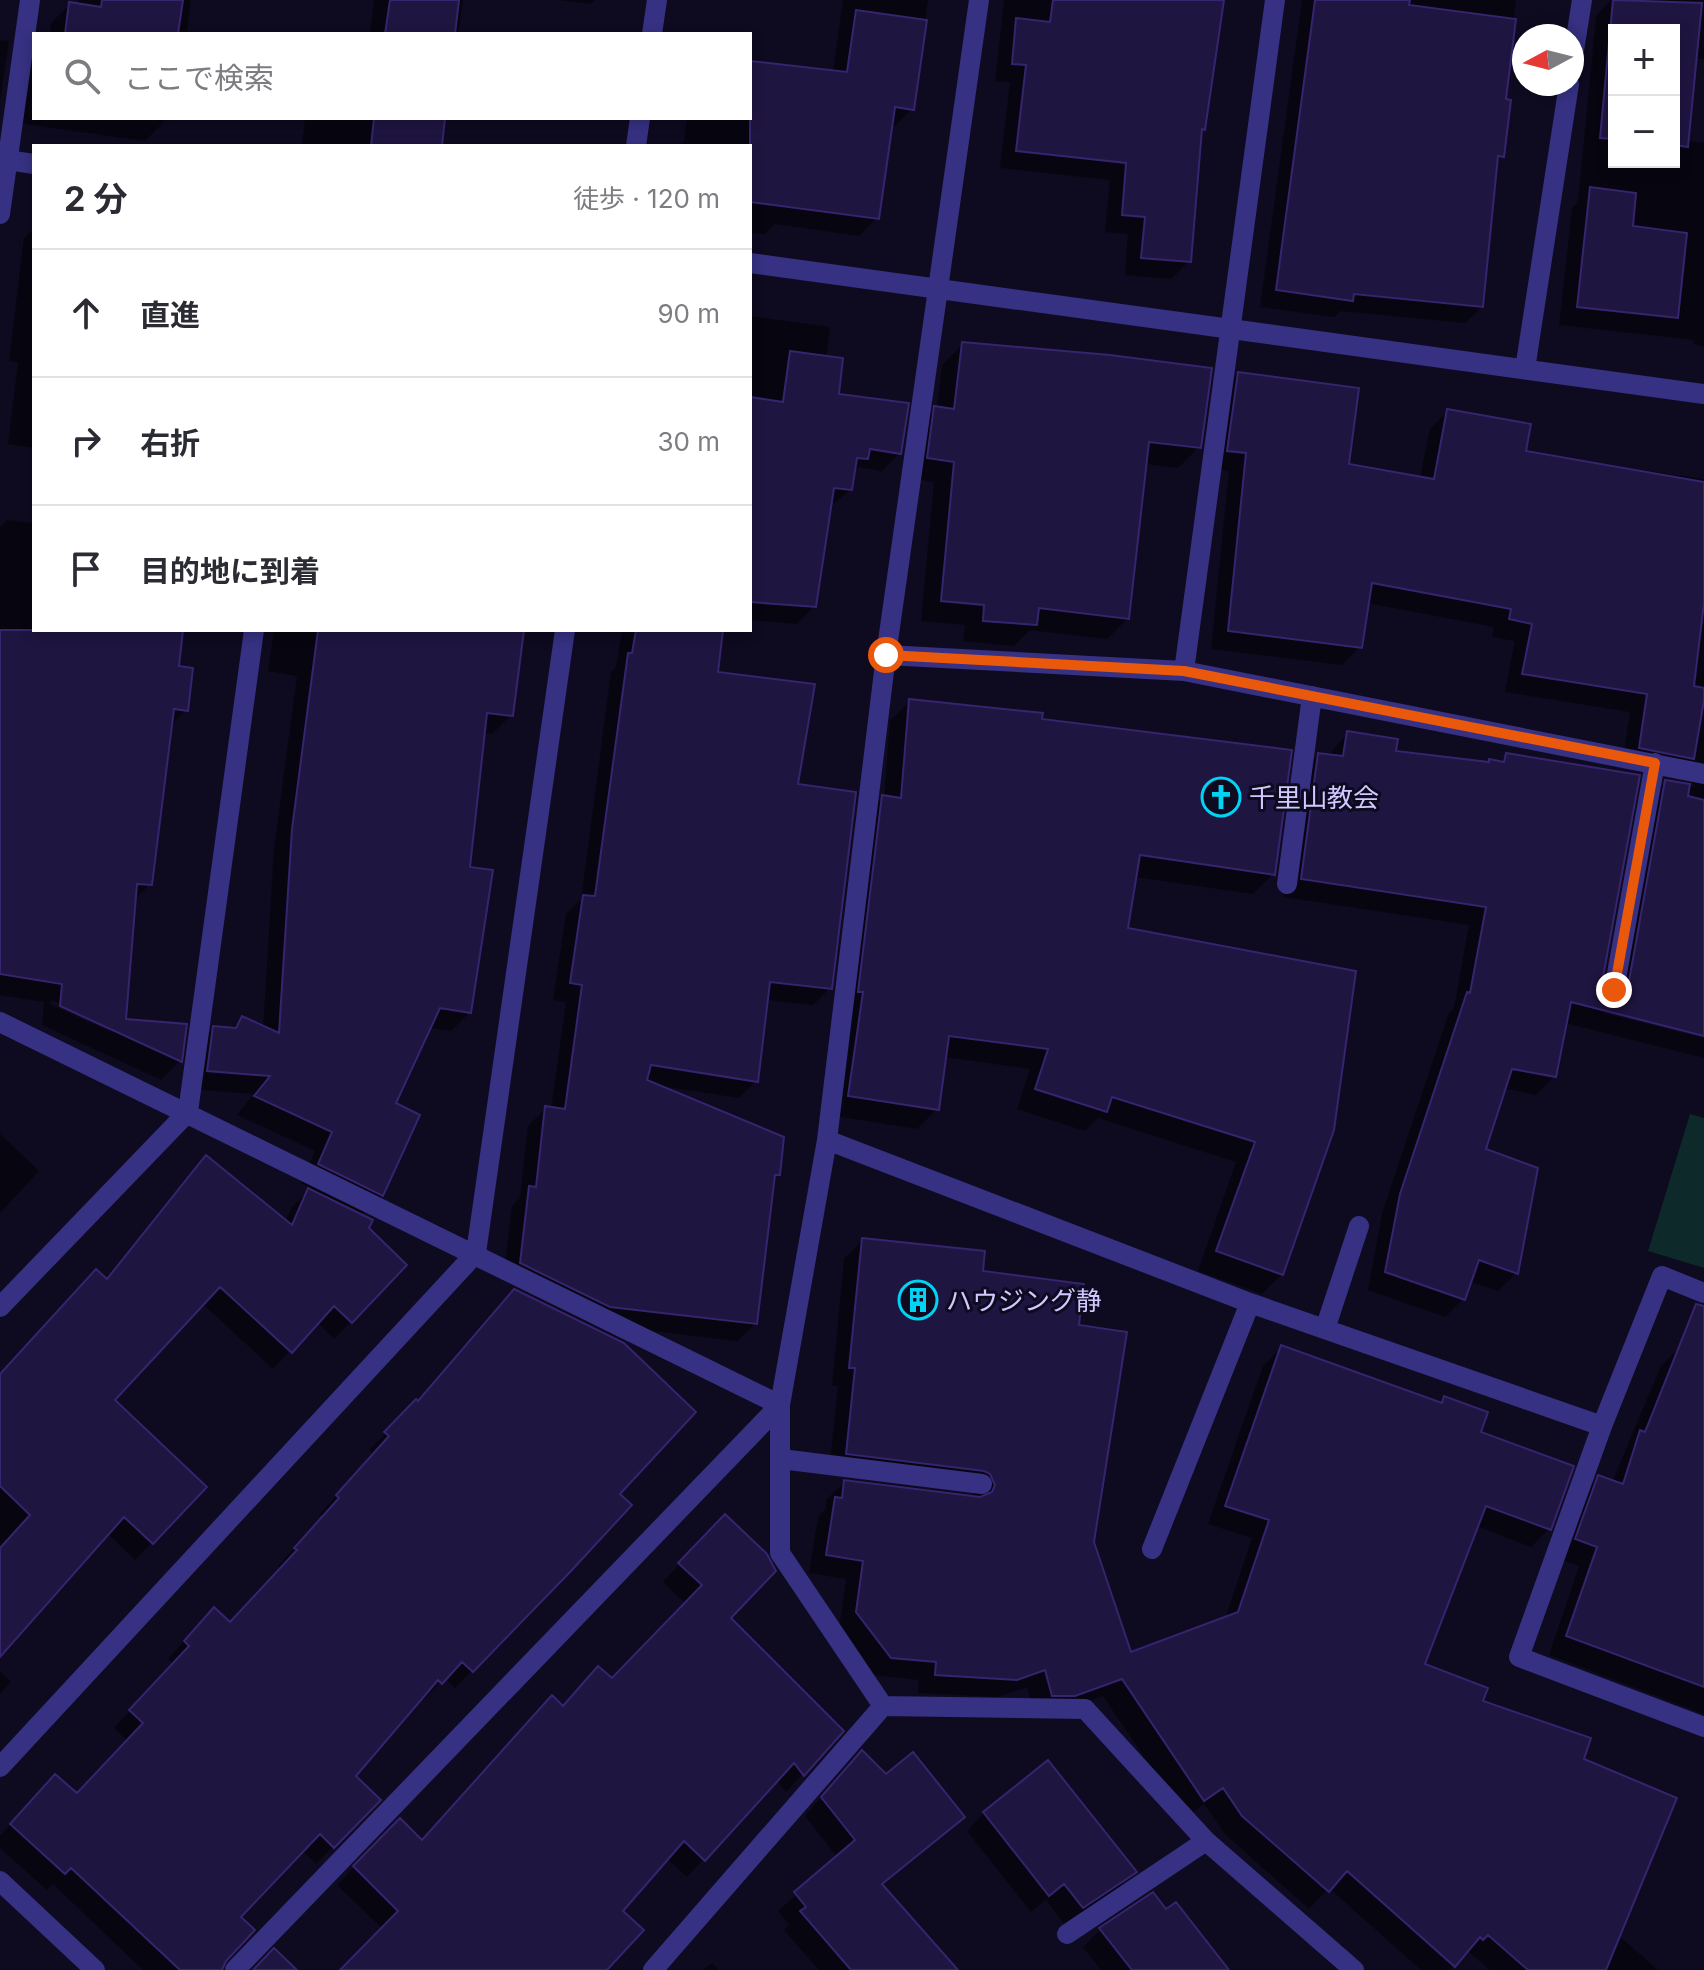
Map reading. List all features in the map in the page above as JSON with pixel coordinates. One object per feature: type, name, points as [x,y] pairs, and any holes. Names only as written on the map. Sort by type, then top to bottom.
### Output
[{"type":"street","points":[[0,214],[4,160],[30,0]]},
{"type":"street","points":[[652,32],[657,0]]},
{"type":"street","points":[[883,1706],[780,1553],[780,1405],[827,1140],[886,655],[979,0]]},
{"type":"street","points":[[1184,671],[1275,0]]},
{"type":"street","points":[[1578,24],[1582,0]]},
{"type":"street","points":[[1525,369],[1567,96]]},
{"type":"street","points":[[636,144],[640,120]]},
{"type":"street","points":[[4,160],[32,164]]},
{"type":"street","points":[[752,263],[1704,394]]},
{"type":"street","points":[[0,1307],[188,1112],[254,632]]},
{"type":"street","points":[[0,1767],[476,1253],[565,632]]},
{"type":"street","points":[[886,655],[1184,671],[1704,774]]},
{"type":"street","points":[[1287,884],[1312,696]]},
{"type":"street","points":[[1614,990],[1655,763]]},
{"type":"street","points":[[0,1022],[476,1253],[780,1405]]},
{"type":"street","points":[[827,1140],[1250,1303],[1602,1426]]},
{"type":"street","points":[[1325,1329],[1359,1226]]},
{"type":"street","points":[[1704,1293],[1662,1276],[1602,1426],[1519,1657],[1704,1727]]},
{"type":"street","points":[[1152,1549],[1250,1303]]},
{"type":"street","points":[[235,1970],[780,1405]]},
{"type":"street","points":[[781,1459],[982,1484]]},
{"type":"street","points":[[653,1970],[883,1706],[1085,1709],[1206,1841],[1354,1970]]},
{"type":"street","points":[[1067,1934],[1206,1841]]},
{"type":"street","points":[[0,1881],[95,1970]]},
{"type":"green space","points":[[1690,1114],[1704,1118],[1704,1268],[1648,1251]]},
{"type":"building","points":[[102,0],[183,0],[178,32],[65,32],[69,2],[101,7]]},
{"type":"building","points":[[390,0],[459,0],[455,32],[385,32]]},
{"type":"building","points":[[1053,0],[1224,0],[1205,130],[1202,129],[1191,262],[1141,258],[1145,217],[1122,215],[1126,163],[1016,151],[1026,65],[1012,64],[1016,18],[1050,22]]},
{"type":"building","points":[[1315,0],[1410,0],[1409,5],[1516,19],[1515,24],[1512,24],[1506,99],[1511,100],[1504,157],[1498,156],[1483,307],[1354,294],[1353,301],[1276,290]]},
{"type":"building","points":[[1613,0],[1702,3],[1688,147],[1680,146],[1680,24],[1611,24]]},
{"type":"building","points":[[856,10],[927,20],[914,110],[895,107],[879,219],[752,202],[752,61],[847,72]]},
{"type":"building","points":[[1608,53],[1608,139],[1600,138]]},
{"type":"building","points":[[374,120],[445,120],[442,144],[371,144]]},
{"type":"building","points":[[1590,187],[1636,193],[1633,226],[1687,233],[1678,318],[1577,307]]},
{"type":"building","points":[[962,342],[1212,368],[1201,448],[1149,442],[1129,619],[1039,608],[1037,625],[983,621],[984,605],[941,601],[954,462],[927,458],[934,406],[954,409]]},
{"type":"building","points":[[790,351],[843,358],[839,394],[909,403],[901,454],[870,449],[868,459],[857,458],[852,490],[834,488],[816,607],[752,602],[752,397],[783,402]]},
{"type":"building","points":[[1238,372],[1359,388],[1349,464],[1434,479],[1447,409],[1531,424],[1526,451],[1704,482],[1704,603],[1694,686],[1704,688],[1704,700],[1694,759],[1639,748],[1647,694],[1522,674],[1532,624],[1509,619],[1511,609],[1372,583],[1362,648],[1228,631],[1246,453],[1227,451]]},
{"type":"building","points":[[0,630],[183,632],[179,666],[193,668],[188,711],[174,709],[152,885],[137,884],[126,1019],[187,1024],[182,1062],[60,1006],[62,984],[0,974]]},
{"type":"building","points":[[318,632],[524,632],[513,716],[487,713],[470,867],[493,870],[471,1013],[440,1008],[396,1103],[420,1115],[383,1196],[318,1164],[332,1132],[254,1096],[270,1076],[207,1071],[213,1026],[236,1028],[242,1016],[279,1033],[292,829]]},
{"type":"building","points":[[636,632],[723,632],[718,672],[815,684],[798,784],[856,792],[832,989],[770,982],[758,1082],[651,1065],[647,1080],[784,1137],[780,1175],[775,1175],[757,1324],[610,1307],[520,1263],[529,1186],[536,1187],[545,1106],[565,1109],[582,985],[570,983],[583,895],[595,896],[628,653],[632,653]]},
{"type":"building","points":[[909,699],[1043,713],[1042,719],[1292,750],[1275,875],[1140,855],[1128,928],[1356,971],[1334,1130],[1283,1275],[1216,1251],[1255,1142],[1112,1097],[1107,1112],[1035,1089],[1048,1049],[949,1036],[939,1110],[848,1096],[863,992],[858,992],[882,795],[901,798]]},
{"type":"building","points":[[1347,731],[1398,739],[1396,751],[1489,762],[1489,759],[1504,762],[1506,753],[1640,775],[1601,988],[1602,995],[1611,1003],[1619,1002],[1627,992],[1665,780],[1690,784],[1688,796],[1704,800],[1704,1036],[1571,1002],[1556,1077],[1512,1069],[1486,1149],[1538,1168],[1518,1274],[1479,1260],[1465,1300],[1385,1272],[1400,1194],[1467,992],[1470,993],[1486,907],[1301,879],[1318,753],[1343,756]]},
{"type":"building","points":[[206,1155],[292,1225],[308,1188],[373,1220],[369,1228],[407,1265],[352,1323],[334,1306],[292,1353],[220,1287],[115,1400],[207,1487],[153,1544],[124,1517],[0,1657],[0,1548],[30,1515],[0,1486],[0,1374],[96,1269],[107,1279]]},
{"type":"building","points":[[862,1238],[985,1251],[983,1271],[1084,1284],[1079,1325],[1127,1332],[1094,1542],[1131,1652],[1238,1612],[1269,1520],[1225,1506],[1281,1345],[1442,1403],[1444,1396],[1488,1412],[1481,1432],[1574,1466],[1551,1530],[1486,1506],[1425,1664],[1488,1688],[1483,1701],[1591,1738],[1584,1759],[1677,1798],[1606,1970],[1528,1970],[1488,1935],[1483,1940],[1480,1937],[1455,1967],[1347,1871],[1329,1892],[1242,1816],[1223,1788],[1204,1801],[1122,1679],[1075,1696],[1052,1696],[1045,1670],[1017,1680],[935,1675],[936,1662],[891,1658],[856,1612],[863,1561],[826,1555],[835,1497],[842,1498],[844,1480],[980,1497],[992,1492],[995,1485],[990,1474],[984,1471],[846,1454],[855,1368],[849,1368]]},
{"type":"building","points":[[514,1289],[624,1343],[696,1412],[620,1494],[632,1505],[571,1571],[473,1672],[462,1662],[442,1684],[438,1680],[356,1776],[381,1800],[334,1848],[320,1834],[241,1917],[255,1930],[226,1961],[222,1970],[180,1970],[71,1868],[65,1874],[10,1824],[55,1774],[77,1793],[143,1723],[129,1710],[189,1646],[184,1641],[214,1607],[230,1622],[297,1550],[294,1548],[339,1498],[336,1495],[389,1436],[384,1432],[416,1399],[418,1401]]},
{"type":"building","points":[[1696,1304],[1704,1306],[1704,1687],[1566,1636],[1597,1547],[1575,1539],[1598,1475],[1623,1484],[1640,1430],[1645,1432]]},
{"type":"building","points":[[725,1514],[767,1554],[776,1571],[731,1618],[844,1731],[804,1776],[794,1763],[705,1861],[684,1841],[623,1911],[644,1930],[607,1970],[340,1970],[398,1911],[353,1866],[400,1818],[422,1840],[552,1695],[563,1706],[598,1666],[612,1678],[702,1585],[678,1563]]},
{"type":"building","points":[[862,1750],[886,1774],[913,1752],[965,1817],[882,1884],[958,1970],[851,1970],[800,1911],[806,1907],[794,1892],[855,1840],[821,1797]]},
{"type":"building","points":[[1048,1760],[1137,1872],[1083,1908],[1064,1884],[1049,1896],[983,1812]]},
{"type":"building","points":[[1153,1892],[1166,1909],[1176,1902],[1229,1970],[1132,1970],[1099,1928]]},
{"type":"building","points":[[274,1948],[297,1970],[253,1970]]},
{"type":"place","name":"千里山教会","points":[[1221,797]]},
{"type":"place","name":"ハウジング静","points":[[918,1300]]},
{"type":"route","points":[[886,655],[1184,671],[1655,763],[1614,990]]}]
